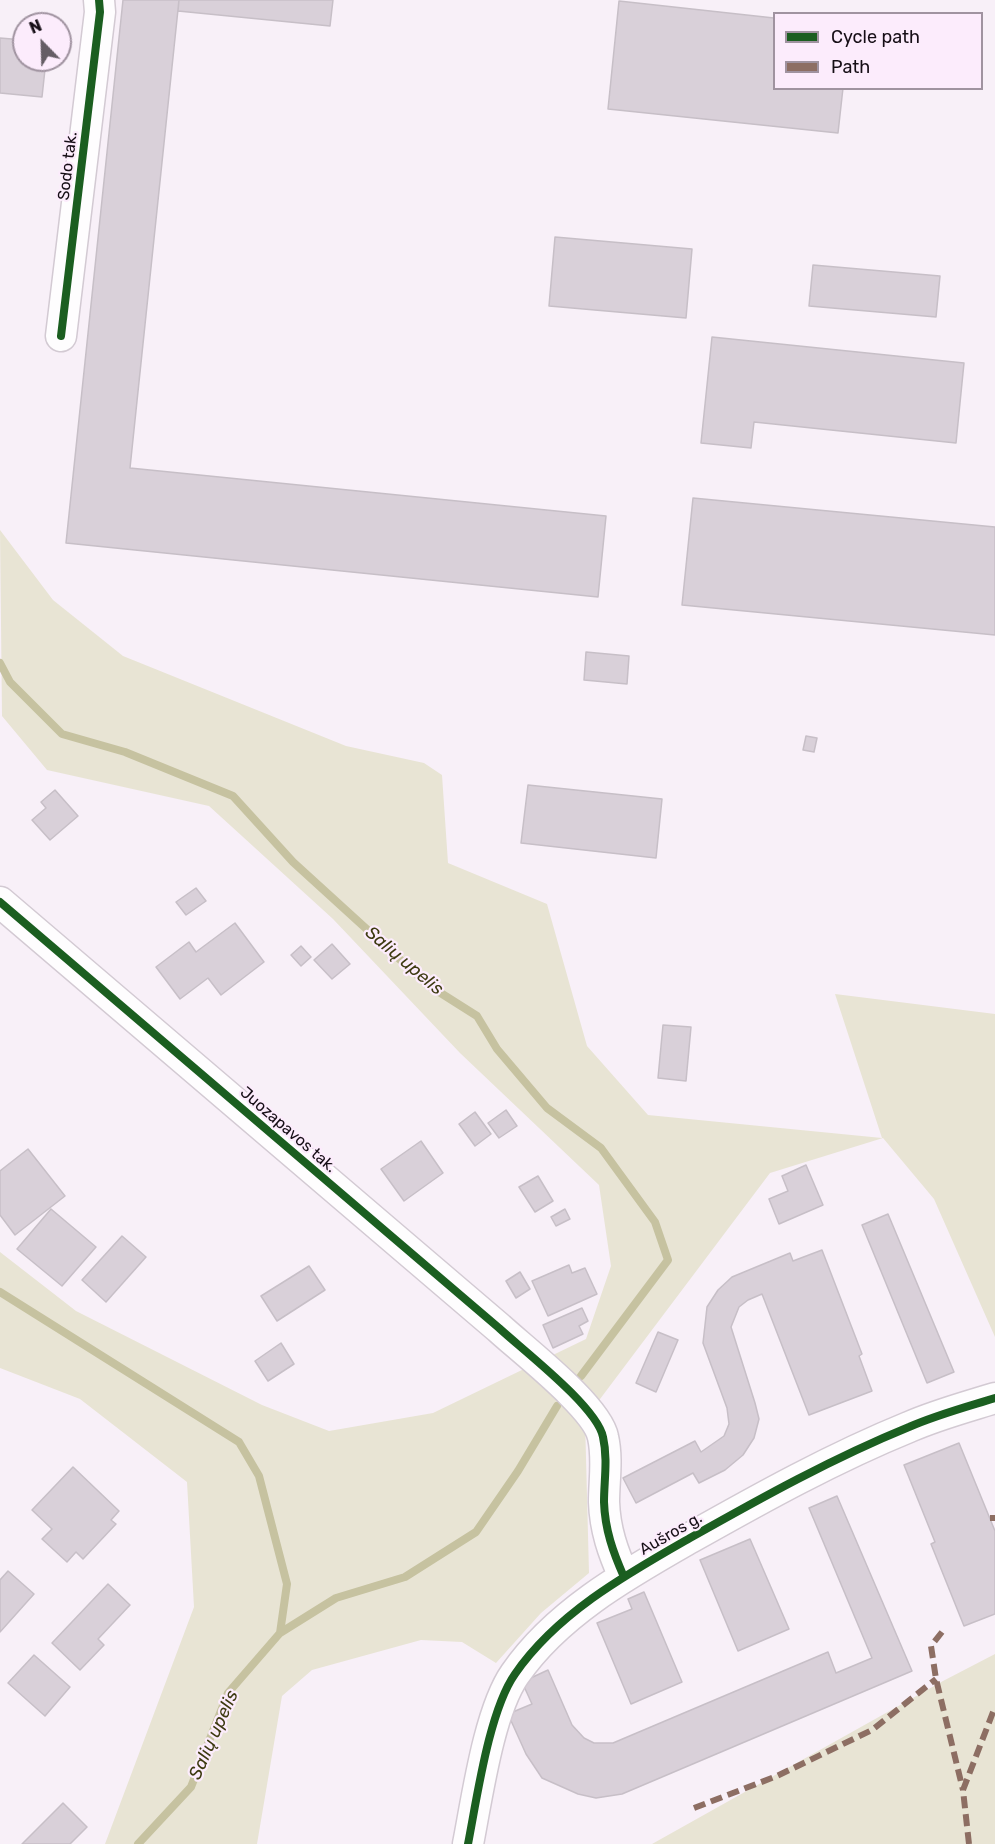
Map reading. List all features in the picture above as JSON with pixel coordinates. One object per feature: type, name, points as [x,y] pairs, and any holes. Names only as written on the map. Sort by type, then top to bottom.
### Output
[{"type":"street","name":"Sodo tak.","points":[[61,336],[100,12],[99,0]]},
{"type":"street","name":"Juozapavos tak.","points":[[0,902],[558,1381],[597,1421],[603,1436],[604,1504],[610,1544],[624,1577]]},
{"type":"street","name":"Aušros g.","points":[[468,1844],[481,1778],[499,1709],[514,1675],[560,1624],[624,1577],[802,1476],[911,1425],[995,1398]]},
{"type":"shaded area","points":[[0,530],[53,600],[123,656],[346,746],[424,763],[442,775],[448,863],[547,904],[587,1046],[648,1115],[882,1138],[835,994],[995,1014],[995,1337],[934,1199],[883,1138],[770,1173],[585,1419],[589,1573],[541,1613],[496,1663],[462,1642],[421,1640],[312,1670],[282,1696],[257,1844],[105,1844],[194,1607],[187,1482],[80,1399],[0,1368],[0,1252],[76,1311],[262,1405],[329,1431],[433,1413],[586,1339],[611,1266],[599,1185],[460,1053],[333,919],[209,806],[47,770],[2,716]]},
{"type":"shaded area","points":[[995,1654],[995,1844],[652,1844],[943,1681]]},
{"type":"building","points":[[123,0],[179,0],[130,468],[606,516],[598,597],[66,543]]},
{"type":"building","points":[[179,0],[333,0],[330,26],[178,11]]},
{"type":"building","points":[[619,1],[773,18],[773,90],[843,90],[838,133],[608,109]]},
{"type":"building","points":[[0,38],[12,39],[12,72],[45,72],[42,97],[0,93]]},
{"type":"building","points":[[555,237],[692,249],[686,318],[549,306]]},
{"type":"building","points":[[813,265],[940,276],[936,317],[809,306]]},
{"type":"building","points":[[712,337],[964,363],[956,443],[754,422],[751,448],[701,443]]},
{"type":"building","points":[[693,498],[995,527],[995,635],[682,605]]},
{"type":"building","points":[[586,652],[629,656],[627,684],[584,680]]},
{"type":"building","points":[[806,736],[817,738],[814,752],[803,750]]},
{"type":"building","points":[[528,785],[662,799],[656,858],[521,843]]},
{"type":"building","points":[[55,790],[78,816],[50,840],[32,820],[46,808],[41,802]]},
{"type":"building","points":[[196,888],[206,901],[186,915],[176,902]]},
{"type":"building","points":[[235,923],[264,962],[221,995],[208,978],[180,999],[156,967],[189,942],[196,952]]},
{"type":"building","points":[[332,944],[350,964],[332,979],[314,960]]},
{"type":"building","points":[[301,946],[311,957],[301,966],[291,955]]},
{"type":"building","points":[[663,1025],[691,1027],[686,1081],[658,1078]]},
{"type":"building","points":[[506,1110],[517,1126],[499,1138],[488,1123]]},
{"type":"building","points":[[475,1112],[491,1134],[475,1146],[459,1124]]},
{"type":"building","points":[[421,1141],[443,1173],[404,1201],[381,1169]]},
{"type":"building","points":[[28,1149],[65,1196],[15,1235],[0,1215],[0,1171]]},
{"type":"building","points":[[806,1165],[823,1205],[779,1224],[769,1199],[788,1191],[782,1176]]},
{"type":"building","points":[[538,1176],[553,1201],[535,1212],[519,1187]]},
{"type":"building","points":[[51,1209],[96,1247],[62,1286],[17,1249]]},
{"type":"building","points":[[565,1209],[570,1219],[556,1226],[551,1217]]},
{"type":"building","points":[[888,1214],[954,1372],[927,1383],[862,1225]]},
{"type":"building","points":[[122,1236],[146,1257],[106,1302],[82,1280]]},
{"type":"building","points":[[822,1250],[862,1354],[859,1356],[872,1391],[809,1415],[762,1294],[748,1300],[739,1307],[731,1327],[759,1419],[754,1438],[743,1455],[725,1470],[699,1483],[693,1473],[636,1503],[623,1478],[695,1441],[701,1452],[724,1436],[729,1424],[727,1408],[703,1343],[707,1307],[718,1290],[732,1277],[790,1253],[793,1261]]},
{"type":"building","points":[[569,1265],[572,1273],[585,1268],[597,1294],[548,1316],[532,1281]]},
{"type":"building","points":[[309,1266],[325,1290],[277,1321],[261,1296]]},
{"type":"building","points":[[520,1272],[530,1289],[516,1298],[506,1281]]},
{"type":"building","points":[[582,1308],[588,1321],[579,1326],[583,1334],[553,1348],[543,1325]]},
{"type":"building","points":[[658,1332],[678,1340],[656,1392],[636,1383]]},
{"type":"building","points":[[281,1343],[294,1364],[268,1381],[255,1361]]},
{"type":"building","points":[[959,1443],[995,1531],[995,1614],[964,1626],[931,1544],[935,1542],[904,1465]]},
{"type":"building","points":[[73,1467],[119,1511],[111,1520],[116,1524],[83,1559],[76,1552],[67,1562],[42,1539],[52,1529],[32,1510]]},
{"type":"building","points":[[837,1496],[912,1671],[622,1794],[596,1798],[578,1794],[542,1778],[526,1754],[508,1714],[532,1704],[522,1682],[548,1670],[572,1725],[584,1738],[594,1743],[613,1743],[828,1652],[836,1673],[872,1658],[809,1508]]},
{"type":"building","points":[[750,1539],[789,1629],[738,1651],[700,1560]]},
{"type":"building","points":[[8,1571],[34,1594],[0,1632],[0,1580]]},
{"type":"building","points":[[108,1584],[130,1605],[98,1639],[104,1645],[80,1670],[52,1643]]},
{"type":"building","points":[[644,1592],[682,1682],[631,1704],[597,1623],[632,1609],[628,1599]]},
{"type":"building","points":[[34,1655],[70,1687],[45,1716],[8,1683]]},
{"type":"building","points":[[63,1803],[87,1827],[70,1844],[22,1844]]},
{"type":"waterway","name":"Salių upelis","points":[[0,663],[10,682],[62,734],[125,752],[233,796],[293,862],[428,985],[477,1016],[497,1049],[547,1108],[601,1148],[655,1222],[668,1260],[581,1376]]},
{"type":"waterway","points":[[0,1292],[239,1442],[259,1476],[287,1584],[280,1633]]},
{"type":"waterway","name":"Salių upelis","points":[[138,1844],[191,1787],[228,1693],[280,1633],[336,1598],[405,1577],[476,1532],[518,1471],[557,1406]]},
{"type":"marked path","points":[[990,1518],[995,1518]]},
{"type":"marked path","points":[[942,1632],[931,1646],[936,1679],[963,1790]]},
{"type":"marked path","points":[[694,1808],[777,1776],[872,1730],[936,1679]]},
{"type":"marked path","points":[[969,1844],[963,1790],[995,1707]]},
{"type":"cycle path","points":[[61,336],[100,12],[99,0]]},
{"type":"cycle path","points":[[0,902],[499,1328],[574,1395],[598,1425],[603,1437],[606,1522],[613,1550],[624,1577]]},
{"type":"cycle path","points":[[468,1844],[485,1756],[506,1690],[532,1652],[572,1614],[642,1566],[798,1479],[919,1423],[995,1398]]}]
